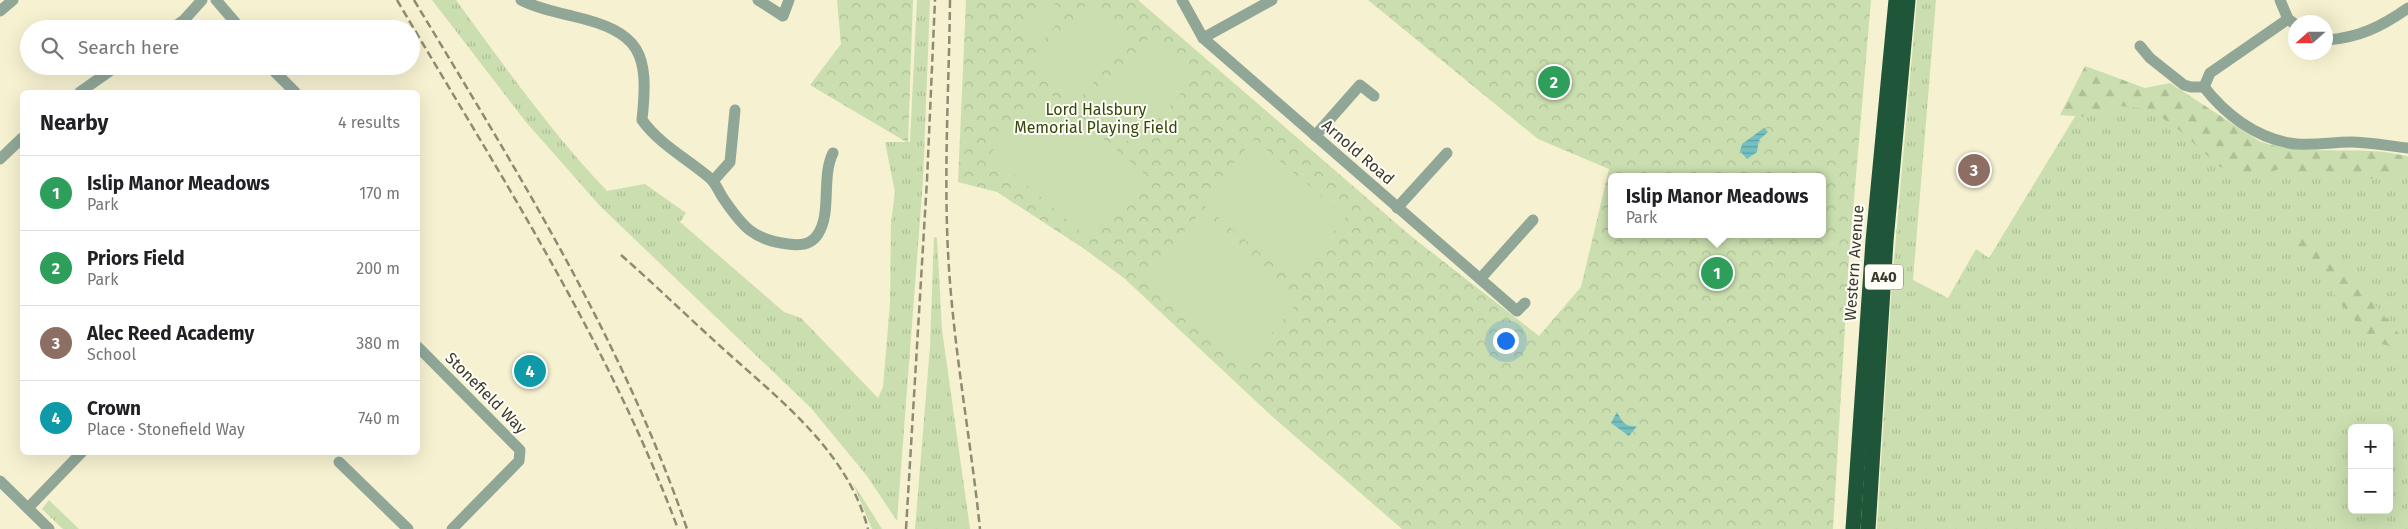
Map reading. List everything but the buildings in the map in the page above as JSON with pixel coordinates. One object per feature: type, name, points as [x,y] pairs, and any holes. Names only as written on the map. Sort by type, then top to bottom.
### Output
[{"type":"highway","name":"Western Avenue","points":[[1853,529],[1873,241],[1894,0]]},
{"type":"highway","name":"Western Avenue","points":[[1868,529],[1886,241],[1905,25],[1909,0]]},
{"type":"street","points":[[0,11],[13,0]]},
{"type":"street","points":[[184,20],[202,0]]},
{"type":"street","points":[[216,0],[233,20]]},
{"type":"street","points":[[521,0],[610,27],[629,40],[636,48],[644,68],[642,120],[668,147],[713,181],[739,220],[748,230],[770,242],[798,246],[812,241],[821,227],[827,164],[833,153]]},
{"type":"street","points":[[758,0],[783,16],[789,0]]},
{"type":"street","name":"Arnold Road","points":[[1182,0],[1203,38],[1517,311],[1525,303]]},
{"type":"street","points":[[1203,38],[1272,0]]},
{"type":"street","points":[[2280,0],[2288,15]]},
{"type":"street","points":[[2333,39],[2369,32],[2407,10]]},
{"type":"street","points":[[2204,87],[2210,73],[2288,24]]},
{"type":"street","points":[[2140,46],[2150,58],[2184,85],[2204,87]]},
{"type":"street","points":[[83,90],[104,75]]},
{"type":"street","points":[[279,75],[293,90]]},
{"type":"street","points":[[1315,136],[1360,84],[1374,96]]},
{"type":"street","points":[[2204,87],[2215,101],[2259,134],[2289,144],[2318,145],[2351,142],[2408,148]]},
{"type":"street","points":[[713,181],[730,162],[735,110]]},
{"type":"street","points":[[0,159],[20,140]]},
{"type":"street","points":[[1397,208],[1447,153]]},
{"type":"street","points":[[1480,279],[1533,220]]},
{"type":"street","name":"Stonefield Way","points":[[420,349],[520,450],[518,461],[452,529]]},
{"type":"street","points":[[28,508],[79,455]]},
{"type":"street","points":[[339,462],[408,529]]},
{"type":"street","points":[[0,481],[49,529]]},
{"type":"green space","points":[[432,0],[456,0],[547,122],[607,191],[645,184],[686,213],[680,222],[784,312],[801,318],[878,398],[883,387],[890,303],[891,223],[895,192],[885,142],[910,142],[917,0],[930,0],[923,180],[897,521],[867,476],[811,408],[600,206],[526,122]]},
{"type":"green space","points":[[837,0],[913,0],[908,143],[810,85],[841,44]]},
{"type":"green space","name":"Lord Halsbury Memorial Playing Field","points":[[966,0],[1138,0],[1412,237],[1539,336],[1581,287],[1608,173],[1608,238],[1826,238],[1826,173],[1608,173],[1609,169],[1538,139],[1368,0],[1871,0],[1849,258],[1833,529],[1402,529],[1274,418],[1124,278],[1083,248],[997,192],[958,182]]},
{"type":"green space","points":[[1044,0],[1050,0],[1066,13],[1037,48],[1017,32]]},
{"type":"green space","points":[[1917,0],[1936,0],[1913,280],[1948,298],[1976,249],[1989,258],[2102,72],[2257,152],[2408,163],[2408,529],[1877,529],[1892,282]]},
{"type":"green space","points":[[1086,5],[1129,41],[1076,103],[1034,66]]},
{"type":"green space","points":[[1152,34],[1198,73],[1135,147],[1089,108]]},
{"type":"green space","points":[[2085,66],[2145,88],[2170,83],[2259,141],[2272,145],[2286,148],[2379,152],[2408,156],[2408,175],[2400,172],[2377,179],[2280,169],[2251,176],[2220,167],[2178,129],[2150,109],[2120,106],[2089,117],[2060,115]]},
{"type":"green space","points":[[1045,89],[1146,175],[1091,240],[990,154]]},
{"type":"green space","points":[[1254,139],[1346,217],[1292,280],[1200,202]]},
{"type":"green space","points":[[1197,216],[1298,302],[1243,367],[1142,281]]},
{"type":"green space","points":[[934,237],[937,238],[942,330],[970,529],[915,529],[930,347]]},
{"type":"green space","points":[[2302,237],[2325,244],[2408,345],[2408,356],[2400,348],[2372,342],[2333,293],[2328,273],[2307,260],[2290,244]]},
{"type":"green space","points":[[853,483],[882,529],[872,529]]},
{"type":"green space","points":[[49,500],[79,529],[63,529],[42,509]]},
{"type":"water","points":[[1764,128],[1768,132],[1759,140],[1757,152],[1747,159],[1740,151],[1742,144]]},
{"type":"water","points":[[1617,412],[1624,423],[1630,426],[1637,426],[1629,436],[1611,423]]},
{"type":"railway","points":[[397,0],[409,20]]},
{"type":"railway","points":[[414,0],[529,192],[565,257],[631,390],[661,459],[687,529]]},
{"type":"railway","points":[[906,529],[927,180],[935,0]]},
{"type":"railway","points":[[950,0],[946,169],[947,236],[955,335],[980,529]]},
{"type":"railway","points":[[420,39],[512,193],[585,324],[619,391],[650,459],[678,529]]},
{"type":"railway","points":[[621,255],[786,405],[807,427],[844,474],[858,500],[868,529]]},
{"type":"place","name":"Priors Field","points":[[1554,82]]},
{"type":"place","name":"Alec Reed Academy","points":[[1974,170]]},
{"type":"place","name":"Islip Manor Meadows","points":[[1717,273]]},
{"type":"place","name":"Crown","points":[[530,371]]}]
